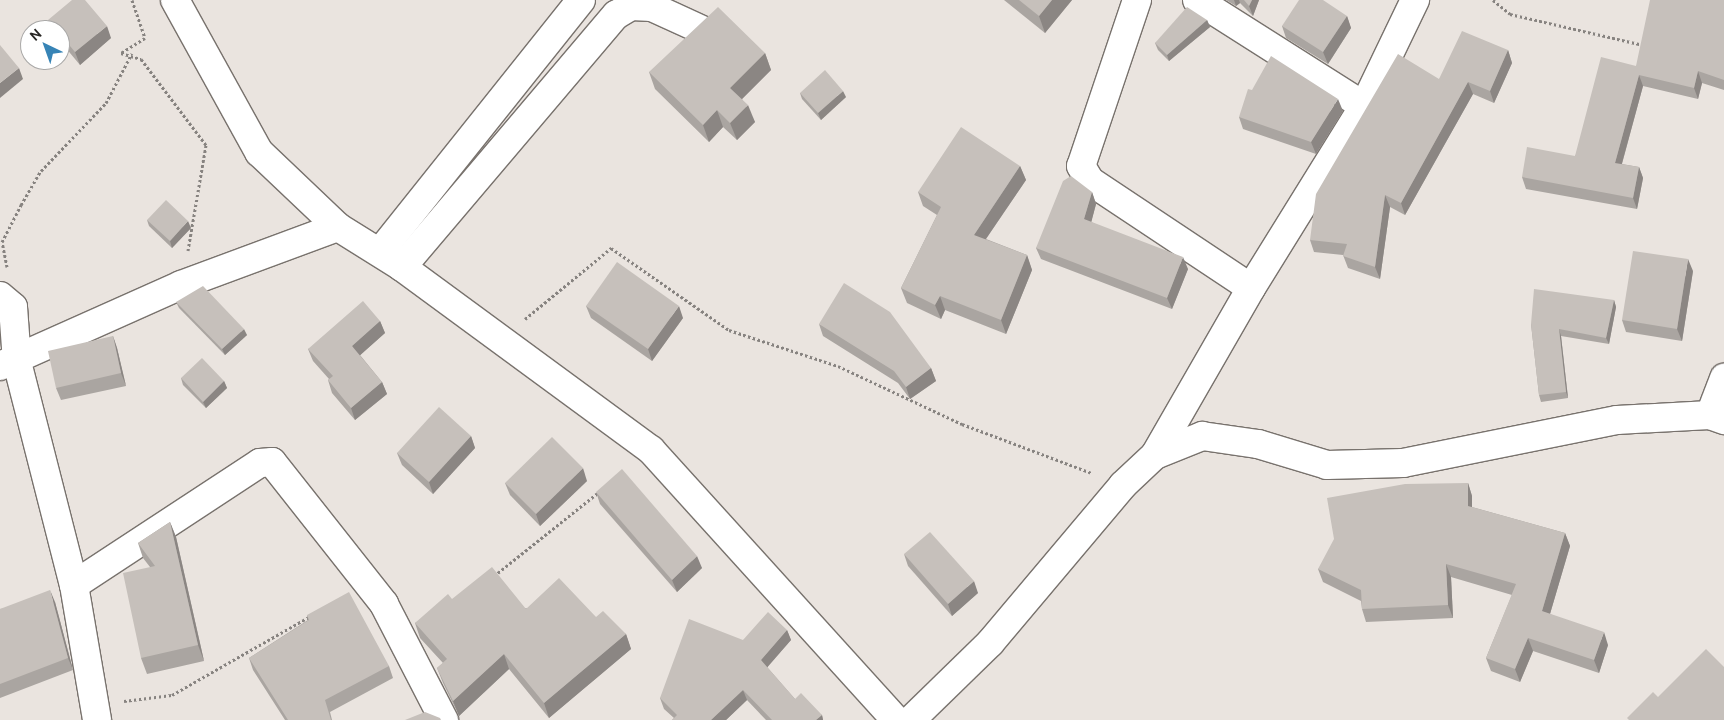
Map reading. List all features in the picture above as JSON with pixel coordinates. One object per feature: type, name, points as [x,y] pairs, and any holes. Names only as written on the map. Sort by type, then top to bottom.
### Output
[{"type":"street","points":[[175,0],[259,152],[338,227],[402,267],[651,450],[896,720]]},
{"type":"street","points":[[380,252],[581,0]]},
{"type":"street","points":[[1137,0],[1081,166],[1090,182],[1251,288]]},
{"type":"street","points":[[1197,0],[1364,106]]},
{"type":"street","points":[[911,720],[990,643],[1122,485],[1156,455],[1251,288],[1364,106],[1415,0]]},
{"type":"street","points":[[402,267],[616,15],[631,6],[652,7],[700,29]]},
{"type":"street","points":[[8,364],[181,285],[338,227]]},
{"type":"street","points":[[7,302],[8,364],[74,585],[95,713]]},
{"type":"street","points":[[1156,455],[1202,436],[1258,444],[1327,465],[1403,463],[1617,420],[1717,418],[1724,378]]},
{"type":"street","points":[[74,585],[260,463],[272,462],[384,604],[444,720]]},
{"type":"path","points":[[132,0],[145,38],[121,53],[132,53]]},
{"type":"path","points":[[1493,0],[1510,14],[1654,48]]},
{"type":"path","points":[[2,242],[41,171],[106,103],[132,53]]},
{"type":"path","points":[[132,53],[206,146],[181,285]]},
{"type":"path","points":[[0,238],[2,242],[7,302]]},
{"type":"path","points":[[502,340],[575,274],[612,248],[729,330],[838,366],[962,424],[1122,485]]},
{"type":"path","points":[[489,580],[605,487]]},
{"type":"path","points":[[95,713],[172,695],[317,613]]},
{"type":"building","points":[[72,0],[85,0],[107,26],[75,52],[70,46],[70,20],[48,20]]},
{"type":"building","points":[[1019,0],[1052,0],[1039,16]]},
{"type":"building","points":[[1244,0],[1252,0],[1249,6]]},
{"type":"building","points":[[1299,0],[1323,0],[1347,16],[1323,52],[1282,26]]},
{"type":"building","points":[[1650,0],[1724,0],[1724,80],[1698,71],[1694,88],[1639,75],[1615,163],[1639,167],[1633,198],[1522,177],[1527,147],[1575,156],[1601,57],[1636,66]]},
{"type":"building","points":[[718,7],[765,53],[730,88],[748,105],[730,123],[717,110],[703,125],[649,72]]},
{"type":"building","points":[[1187,7],[1207,20],[1167,55],[1155,43]]},
{"type":"building","points":[[1462,31],[1508,50],[1490,91],[1468,82],[1401,203],[1385,195],[1375,267],[1343,256],[1347,244],[1310,240],[1316,194],[1398,54],[1439,79]]},
{"type":"building","points":[[0,45],[19,68],[0,83]]},
{"type":"building","points":[[1271,56],[1338,99],[1311,142],[1239,117],[1248,89],[1252,90]]},
{"type":"building","points":[[825,70],[843,91],[818,113],[800,93]]},
{"type":"building","points":[[961,127],[1020,166],[974,235],[1027,255],[1001,320],[940,296],[935,305],[901,288],[941,207],[918,192]]},
{"type":"building","points":[[1071,176],[1092,192],[1084,219],[1183,257],[1167,298],[1036,248],[1063,181]]},
{"type":"building","points":[[166,200],[188,221],[170,241],[147,220]]},
{"type":"building","points":[[1633,251],[1688,259],[1677,329],[1622,320]]},
{"type":"building","points":[[617,262],[679,306],[648,349],[586,306]]},
{"type":"building","points":[[844,283],[890,312],[931,368],[906,387],[894,371],[819,324]]},
{"type":"building","points":[[203,286],[244,329],[222,349],[176,302]]},
{"type":"building","points":[[1534,289],[1614,300],[1606,338],[1559,329],[1566,392],[1539,395],[1531,324]]},
{"type":"building","points":[[363,301],[380,321],[352,346],[382,382],[351,408],[328,380],[333,376],[308,349]]},
{"type":"building","points":[[113,336],[121,373],[56,388],[48,351]]},
{"type":"building","points":[[202,358],[224,381],[203,402],[181,378]]},
{"type":"building","points":[[439,407],[471,436],[429,482],[397,453]]},
{"type":"building","points":[[552,437],[583,468],[536,514],[505,483]]},
{"type":"building","points":[[622,469],[697,556],[672,580],[596,492]]},
{"type":"building","points":[[1468,483],[1468,506],[1565,533],[1542,611],[1604,632],[1594,660],[1528,638],[1515,669],[1486,658],[1516,584],[1446,564],[1448,605],[1362,609],[1361,590],[1318,569],[1334,539],[1327,498],[1405,484]]},
{"type":"building","points":[[170,522],[198,645],[141,658],[123,573],[155,566],[138,543]]},
{"type":"building","points":[[930,532],[974,581],[948,604],[904,554]]},
{"type":"building","points":[[492,567],[526,609],[559,578],[596,617],[603,611],[626,634],[544,703],[504,654],[453,701],[437,668],[447,659],[415,623],[448,594],[452,599]]},
{"type":"building","points":[[50,590],[68,658],[0,684],[0,609]]},
{"type":"building","points":[[349,592],[389,666],[325,700],[331,720],[288,720],[249,658],[309,620],[307,615]]},
{"type":"building","points":[[768,612],[787,630],[761,660],[795,699],[801,693],[822,715],[816,720],[772,720],[743,690],[711,720],[672,720],[677,715],[660,698],[689,619],[743,640]]},
{"type":"building","points":[[1706,649],[1724,667],[1724,720],[1629,720],[1627,718],[1653,692],[1658,697]]},
{"type":"building","points":[[425,712],[441,720],[405,720]]}]
